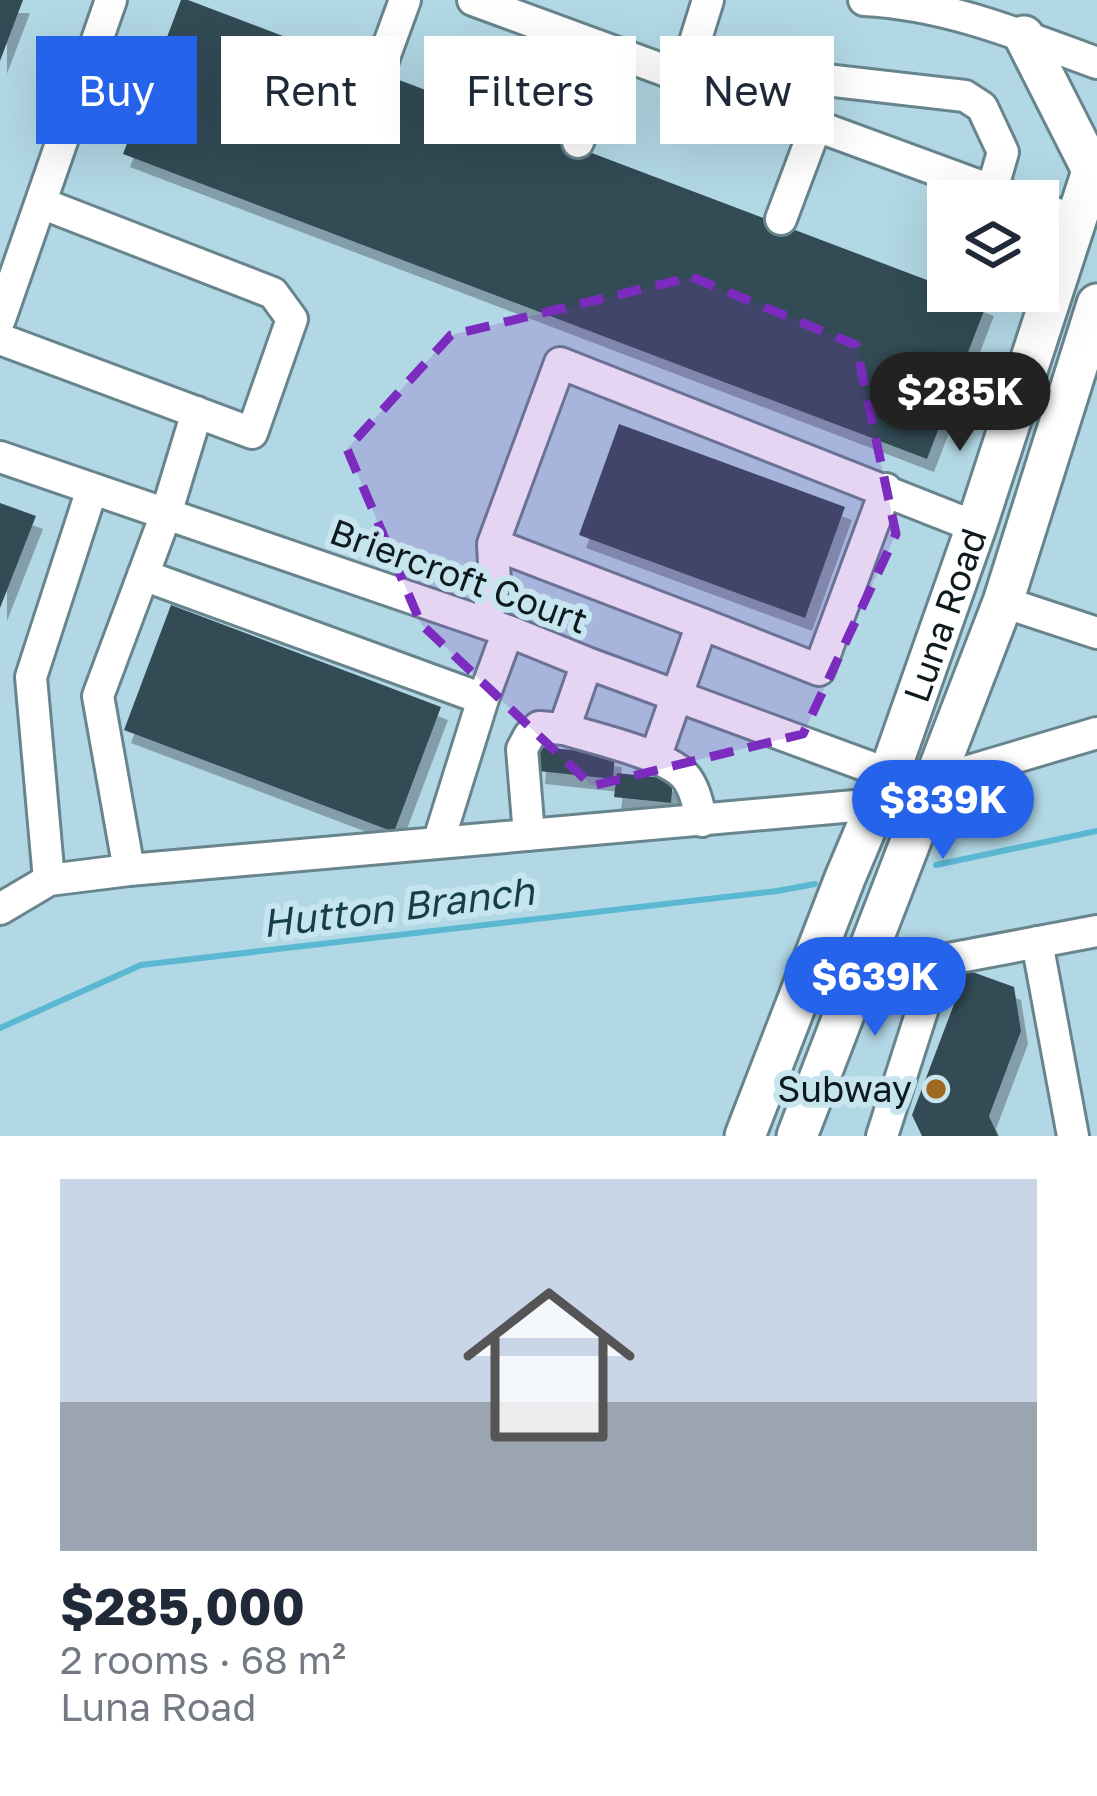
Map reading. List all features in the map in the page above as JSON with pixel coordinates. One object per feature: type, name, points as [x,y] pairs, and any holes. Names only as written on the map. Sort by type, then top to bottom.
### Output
[{"type":"main road","points":[[1024,36],[1095,163]]},
{"type":"main road","name":"Luna Road","points":[[1059,210],[1095,163]]},
{"type":"main road","name":"Luna Road","points":[[797,1136],[1003,602],[1097,304]]},
{"type":"main road","name":"Luna Road","points":[[745,1136],[883,789],[976,526],[1031,312]]},
{"type":"main road","points":[[883,789],[935,781]]},
{"type":"street","points":[[0,320],[111,0]]},
{"type":"street","points":[[392,36],[405,0]]},
{"type":"street","points":[[473,0],[508,6],[577,36]]},
{"type":"street","points":[[697,36],[708,0]]},
{"type":"street","points":[[864,0],[903,1],[957,13],[1097,62]]},
{"type":"street","points":[[834,82],[965,96],[982,107],[1003,152],[1005,180]]},
{"type":"street","points":[[834,133],[963,180]]},
{"type":"street","points":[[781,219],[809,144]]},
{"type":"street","points":[[0,339],[253,433],[292,319],[273,293],[40,203]]},
{"type":"street","points":[[438,843],[483,699],[497,627],[493,544],[560,363],[976,526]]},
{"type":"street","points":[[128,870],[98,696],[166,514],[197,412]]},
{"type":"street","name":"Briercroft Court","points":[[0,457],[497,627],[677,696],[883,789]]},
{"type":"street","points":[[49,880],[31,677],[92,489]]},
{"type":"street","points":[[493,544],[819,670],[886,489]]},
{"type":"street","points":[[143,575],[483,699]]},
{"type":"street","points":[[1003,602],[1097,633]]},
{"type":"street","points":[[655,758],[702,624]]},
{"type":"street","points":[[564,729],[587,663]]},
{"type":"street","points":[[529,836],[523,749],[538,727],[564,729],[655,758],[682,772],[693,788],[702,821]]},
{"type":"street","points":[[935,781],[1097,734]]},
{"type":"street","points":[[0,909],[49,880],[702,821],[883,789]]},
{"type":"street","points":[[867,954],[892,963],[938,961],[1097,932]]},
{"type":"street","points":[[1037,942],[1072,1136]]},
{"type":"street","points":[[882,1136],[938,961]]},
{"type":"highlighted area","points":[[692,277],[856,345],[896,534],[803,734],[592,786],[421,624],[347,449],[451,335]]},
{"type":"shaded area","points":[[0,0],[1097,0],[1097,1136],[0,1136]]},
{"type":"building","points":[[0,0],[23,0],[0,61]]},
{"type":"building","points":[[181,0],[188,0],[283,36],[221,36],[221,144],[400,144],[400,80],[424,89],[424,144],[568,144],[927,280],[927,312],[984,312],[927,459],[123,154],[127,144],[197,144],[197,36],[167,36]]},
{"type":"building","points":[[619,424],[845,507],[805,618],[579,535]]},
{"type":"building","points":[[0,503],[36,516],[0,608]]},
{"type":"building","points":[[171,605],[441,707],[394,832],[124,730]]},
{"type":"building","points":[[540,747],[615,754],[613,779],[538,771]]},
{"type":"building","points":[[617,773],[673,779],[671,803],[614,797]]},
{"type":"building","points":[[967,970],[1014,987],[1021,1031],[989,1116],[998,1136],[922,1136],[912,1115]]},
{"type":"waterway","name":"Hutton Branch","points":[[936,865],[1097,831]]},
{"type":"waterway","name":"Hutton Branch","points":[[0,1028],[141,965],[815,884]]},
{"type":"place","name":"Subway","points":[[936,1089]]}]
